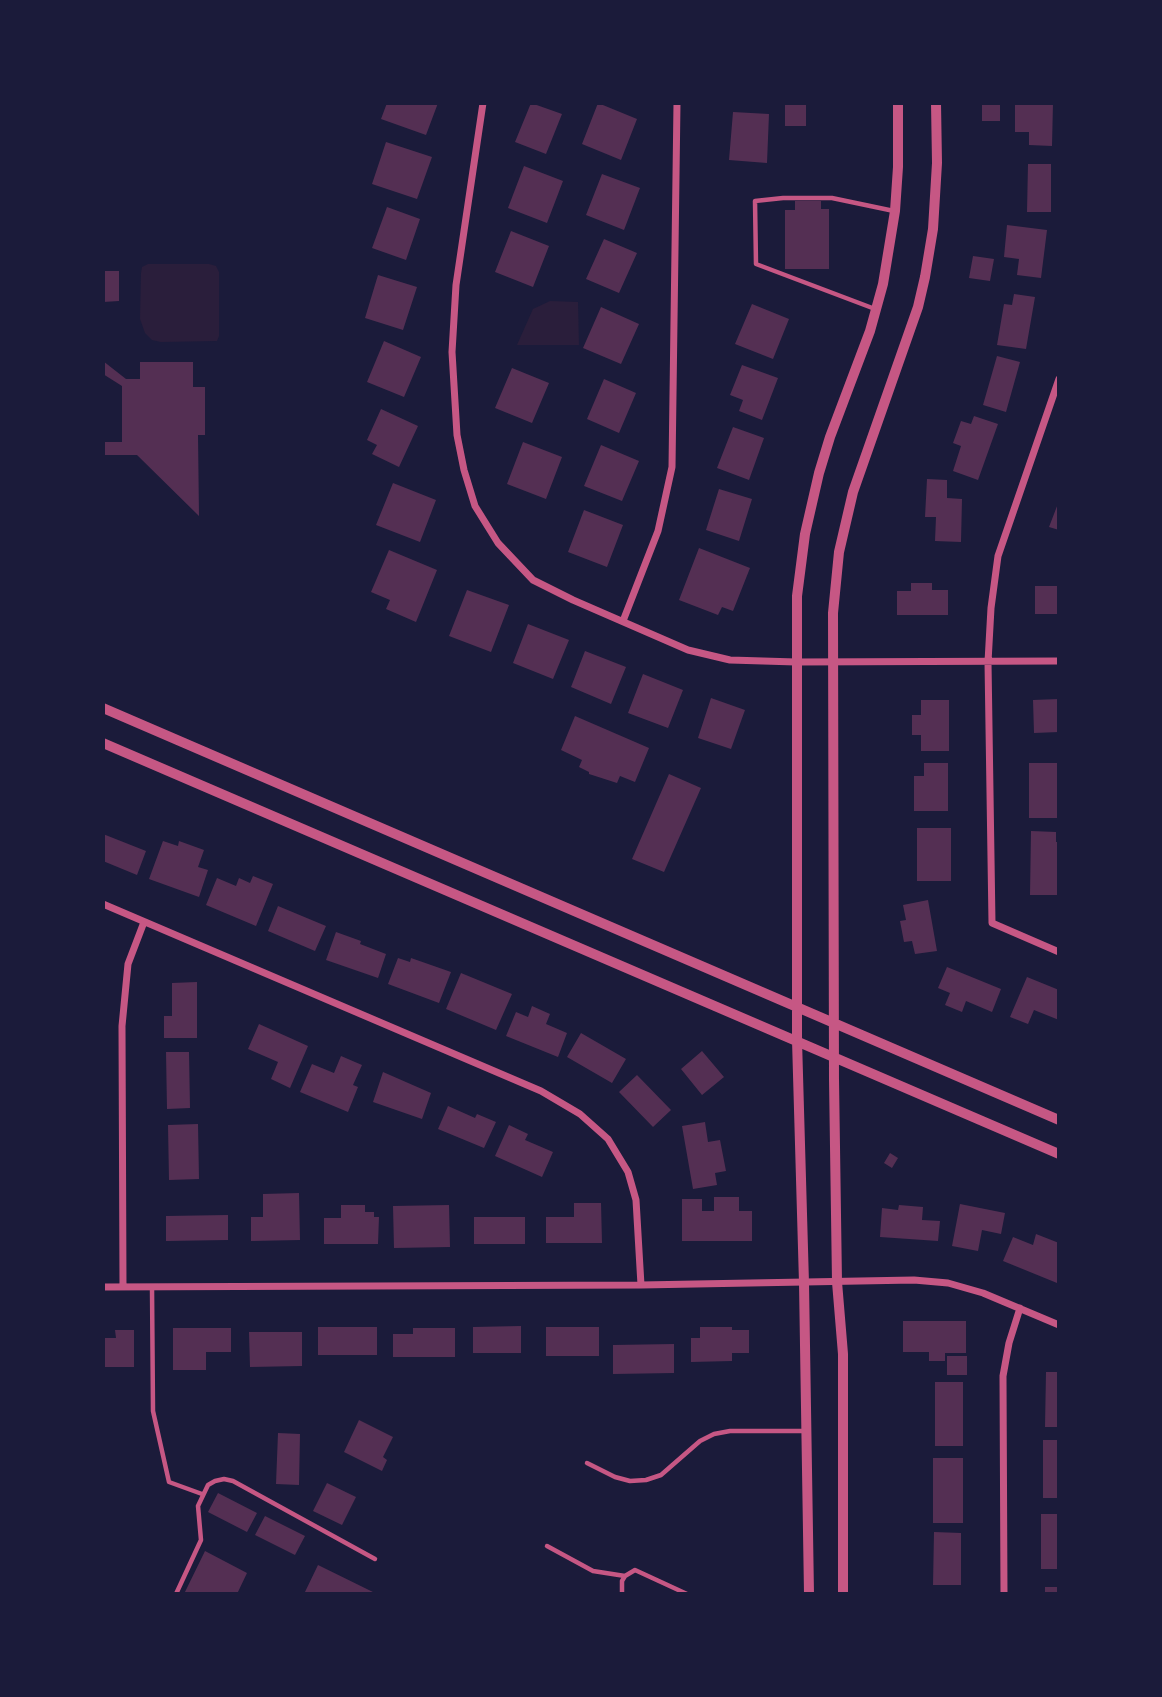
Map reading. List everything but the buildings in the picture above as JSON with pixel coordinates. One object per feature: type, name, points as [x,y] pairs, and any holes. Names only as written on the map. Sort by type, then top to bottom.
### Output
[{"type":"street","points":[[483,103],[456,285],[452,352],[457,435],[475,506],[498,543],[533,580],[572,600],[688,650],[730,660],[1059,661]]},
{"type":"street","points":[[624,621],[659,531],[672,467],[677,103]]},
{"type":"street","points":[[809,1594],[797,1040],[797,596],[805,534],[826,449],[852,382],[883,284],[895,211],[898,103]]},
{"type":"street","points":[[843,1594],[843,1354],[837,1282],[834,1056],[833,613],[839,552],[853,492],[918,307],[925,277],[933,229],[937,163],[936,103]]},
{"type":"street","points":[[1059,379],[998,556],[988,662],[992,923],[1059,952]]},
{"type":"street","points":[[103,708],[1059,1121]]},
{"type":"street","points":[[103,743],[1059,1154]]},
{"type":"street","points":[[103,904],[541,1091],[580,1114],[607,1139],[628,1172],[636,1200],[641,1285]]},
{"type":"street","points":[[123,1287],[122,1026],[128,964],[144,922]]},
{"type":"street","points":[[103,1287],[641,1285],[914,1280],[948,1283],[983,1293],[1059,1325]]},
{"type":"street","points":[[1004,1594],[1003,1376],[1009,1343],[1020,1308]]},
{"type":"lane","points":[[876,309],[756,264],[755,201],[832,198],[895,211]]},
{"type":"lane","points":[[152,1287],[153,1411],[169,1482],[202,1494]]},
{"type":"lane","points":[[587,1463],[615,1477],[630,1481],[646,1480],[661,1475],[700,1441],[714,1434],[730,1431],[806,1431]]},
{"type":"lane","points":[[176,1594],[201,1540],[202,1531],[197,1513],[202,1494],[215,1480],[233,1481],[375,1559]]},
{"type":"lane","points":[[547,1546],[593,1571],[625,1576]]},
{"type":"lane","points":[[622,1594],[621,1586],[625,1576],[635,1570],[687,1594]]},
{"type":"shaded area","points":[[148,264],[216,266],[219,272],[217,341],[161,342],[152,340],[145,333],[140,319],[141,273],[142,267]]},
{"type":"shaded area","points":[[550,301],[578,302],[579,345],[517,345],[533,309]]}]
